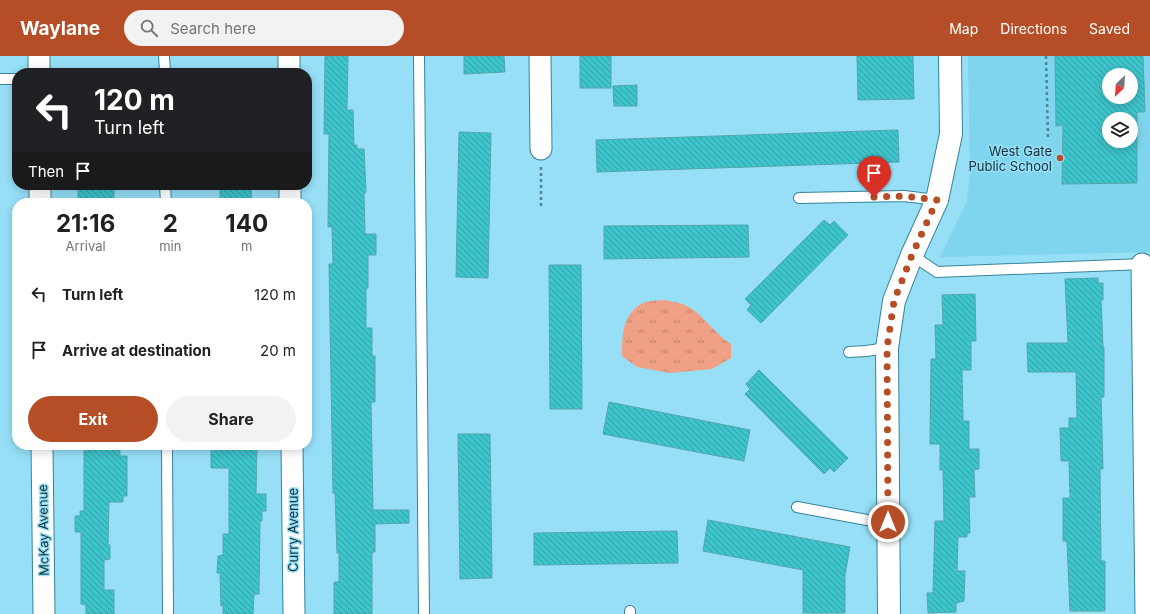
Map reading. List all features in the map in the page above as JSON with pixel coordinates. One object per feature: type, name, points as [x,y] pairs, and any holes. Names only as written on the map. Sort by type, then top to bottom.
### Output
[{"type":"street","points":[[39,56],[39,68]]},
{"type":"street","points":[[289,56],[289,68]]},
{"type":"street","points":[[540,56],[541,149]]},
{"type":"street","points":[[889,614],[887,348],[894,301],[912,255],[937,200],[950,134],[950,56]]},
{"type":"street","points":[[1146,264],[1146,614]]},
{"type":"street","name":"McKay Avenue","points":[[42,450],[44,614]]},
{"type":"street","name":"Curry Avenue","points":[[292,450],[294,614]]},
{"type":"lane","points":[[164,56],[165,68]]},
{"type":"lane","points":[[419,56],[424,614]]},
{"type":"lane","points":[[0,80],[12,80]]},
{"type":"lane","points":[[799,198],[904,196],[937,200]]},
{"type":"lane","points":[[912,255],[937,272],[1146,264]]},
{"type":"lane","points":[[849,352],[866,352],[887,348]]},
{"type":"lane","points":[[167,450],[168,614]]},
{"type":"lane","points":[[797,507],[867,520],[888,522]]},
{"type":"path","points":[[1046,56],[1048,137]]},
{"type":"path","points":[[541,149],[541,208]]},
{"type":"shaded area","name":"West Gate Public School","points":[[968,56],[1150,56],[1150,252],[940,257],[967,201],[970,174]]},
{"type":"green space","points":[[665,300],[687,306],[695,311],[731,344],[731,358],[712,369],[670,373],[637,367],[622,356],[623,333],[627,319],[631,313],[645,302]]},
{"type":"building","points":[[325,56],[348,56],[347,110],[353,110],[354,145],[357,145],[357,149],[364,149],[366,191],[364,195],[365,234],[376,234],[376,255],[368,255],[368,288],[366,288],[366,328],[372,328],[372,356],[375,356],[375,402],[371,402],[373,510],[409,510],[409,523],[375,524],[375,552],[372,552],[372,614],[334,614],[334,582],[339,582],[339,553],[337,553],[335,493],[333,493],[329,264],[333,264],[332,227],[328,227],[329,134],[324,134]]},
{"type":"building","points":[[464,56],[504,56],[505,72],[464,74]]},
{"type":"building","points":[[580,56],[611,56],[611,88],[580,88]]},
{"type":"building","points":[[857,56],[913,56],[914,99],[858,100]]},
{"type":"building","points":[[1055,56],[1143,56],[1145,112],[1102,112],[1102,148],[1137,148],[1137,183],[1062,184],[1063,125],[1056,126]]},
{"type":"building","points":[[637,85],[637,106],[614,106],[613,86]]},
{"type":"building","points":[[898,130],[899,162],[597,172],[596,140]]},
{"type":"building","points":[[459,132],[491,133],[488,278],[456,277]]},
{"type":"building","points":[[78,190],[114,190],[114,198],[78,198]]},
{"type":"building","points":[[220,190],[251,190],[252,198],[220,198]]},
{"type":"building","points":[[824,220],[830,225],[834,221],[848,235],[761,323],[747,310],[751,305],[745,299]]},
{"type":"building","points":[[748,225],[749,257],[604,259],[604,226]]},
{"type":"building","points":[[549,265],[581,265],[582,409],[550,409]]},
{"type":"building","points":[[1098,278],[1098,283],[1103,283],[1103,300],[1101,300],[1104,347],[1104,397],[1101,397],[1103,469],[1100,469],[1101,561],[1105,561],[1105,611],[1070,611],[1067,541],[1063,541],[1063,498],[1070,498],[1069,461],[1061,461],[1060,428],[1069,428],[1069,418],[1077,418],[1076,372],[1028,372],[1027,343],[1068,343],[1065,279]]},
{"type":"building","points":[[975,294],[976,341],[971,341],[971,370],[962,370],[963,421],[969,421],[969,449],[979,449],[979,469],[974,470],[975,497],[969,497],[970,533],[967,533],[967,537],[958,537],[957,571],[965,571],[964,601],[956,603],[956,612],[928,613],[927,593],[933,593],[935,521],[944,521],[943,470],[940,470],[940,444],[930,444],[931,359],[936,359],[935,325],[943,325],[942,295]]},
{"type":"building","points":[[759,370],[848,458],[834,472],[830,468],[824,474],[745,394],[750,389],[746,384]]},
{"type":"building","points":[[609,402],[750,430],[744,461],[603,434]]},
{"type":"building","points":[[458,434],[490,434],[492,578],[460,579]]},
{"type":"building","points":[[84,450],[120,450],[120,456],[127,456],[127,496],[123,496],[123,502],[109,502],[108,545],[110,545],[110,559],[104,560],[104,590],[114,590],[114,614],[86,614],[86,605],[81,604],[81,532],[75,532],[75,516],[80,516],[80,511],[84,511]]},
{"type":"building","points":[[211,450],[257,450],[256,494],[266,494],[266,511],[262,511],[262,521],[260,521],[259,594],[254,594],[253,614],[223,614],[223,605],[221,606],[220,573],[217,573],[218,556],[223,555],[223,534],[229,534],[229,468],[211,468]]},
{"type":"building","points":[[708,520],[850,547],[845,575],[845,613],[803,613],[803,570],[703,551]]},
{"type":"building","points":[[677,531],[678,563],[534,565],[534,533]]},
{"type":"place","name":"West Gate Public School","points":[[1060,158]]},
{"type":"route","points":[[874,197],[904,196],[937,200],[912,255],[894,301],[887,348],[888,522]]}]
